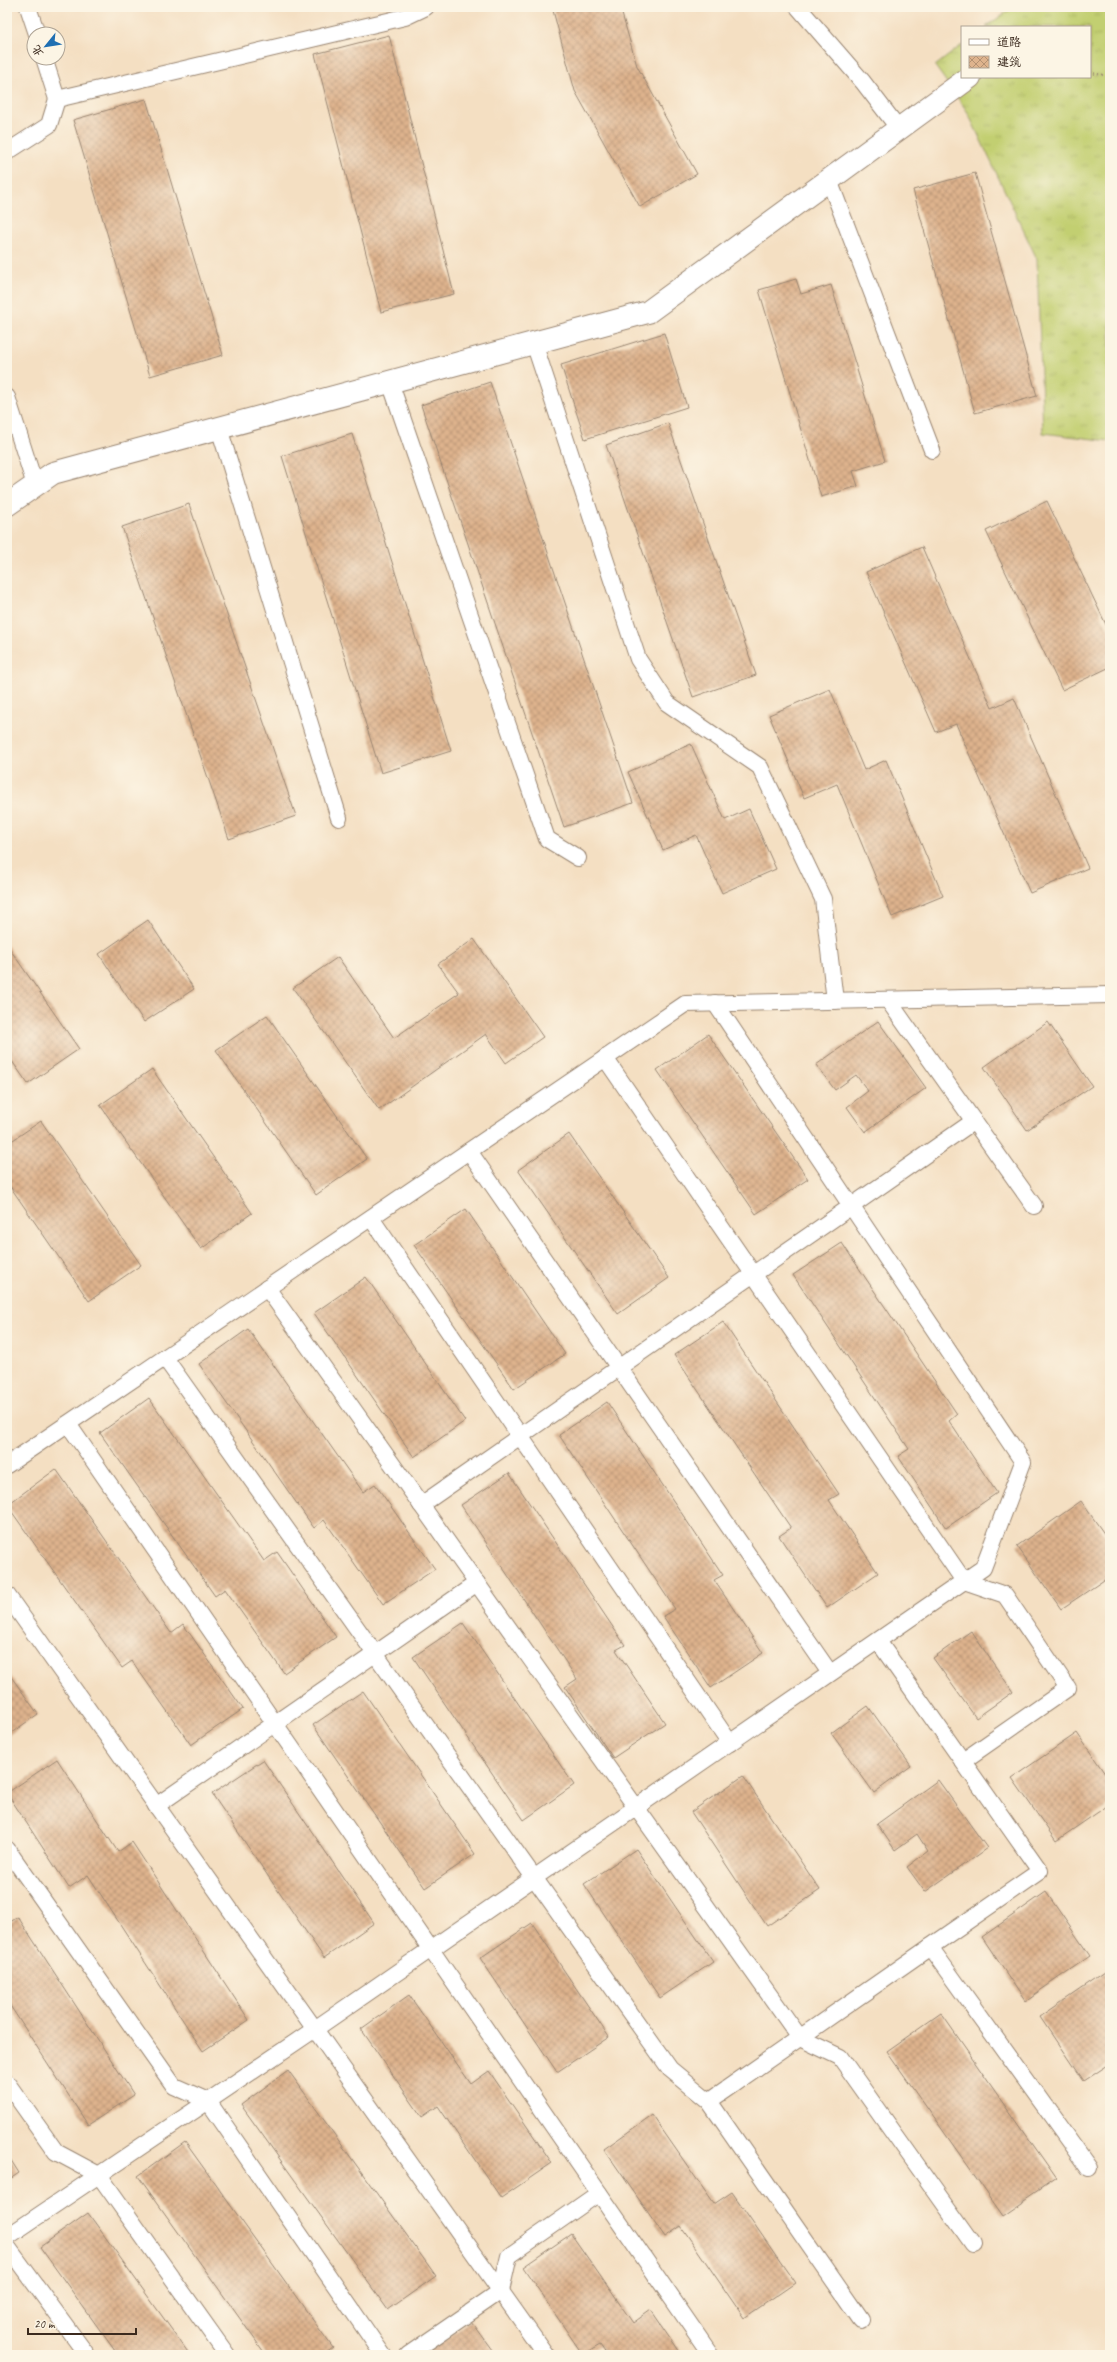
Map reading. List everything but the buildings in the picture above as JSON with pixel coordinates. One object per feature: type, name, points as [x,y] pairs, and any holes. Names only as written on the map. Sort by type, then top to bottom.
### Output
[{"type":"street","points":[[7,506],[53,473],[648,312],[969,78]]},
{"type":"lane","points":[[28,7],[34,26]]},
{"type":"lane","points":[[57,99],[405,17],[426,7]]},
{"type":"lane","points":[[798,7],[863,82],[899,129]]},
{"type":"lane","points":[[7,152],[49,125],[57,99],[47,66]]},
{"type":"lane","points":[[829,180],[932,450]]},
{"type":"lane","points":[[534,343],[638,659],[667,703],[760,767],[823,899],[835,1001]]},
{"type":"lane","points":[[390,382],[547,839],[578,858]]},
{"type":"lane","points":[[7,397],[35,485]]},
{"type":"lane","points":[[219,428],[339,818]]},
{"type":"lane","points":[[7,1465],[685,1004],[1110,995]]},
{"type":"lane","points":[[888,1000],[1034,1206]]},
{"type":"lane","points":[[7,2237],[315,2029],[983,1568],[1023,1462],[714,1003]]},
{"type":"lane","points":[[605,1058],[964,1581],[1004,1595],[1068,1688],[963,1761]]},
{"type":"lane","points":[[421,1505],[974,1121]]},
{"type":"lane","points":[[469,1151],[830,1674]]},
{"type":"lane","points":[[371,1218],[730,1742]]},
{"type":"lane","points":[[267,1288],[635,1808],[800,2038],[840,2058],[973,2244]]},
{"type":"lane","points":[[165,1358],[670,2069],[709,2101],[861,2320]]},
{"type":"lane","points":[[68,1424],[432,1948],[711,2355]]},
{"type":"lane","points":[[156,1806],[477,1583]]},
{"type":"lane","points":[[7,1595],[546,2355]]},
{"type":"lane","points":[[709,2101],[1040,1871],[878,1640]]},
{"type":"lane","points":[[7,1849],[174,2086],[208,2101],[383,2355]]},
{"type":"lane","points":[[930,1947],[1089,2168]]},
{"type":"lane","points":[[7,2083],[56,2152],[99,2175],[227,2355]]},
{"type":"lane","points":[[408,2355],[501,2292],[509,2256],[600,2193]]},
{"type":"lane","points":[[7,2246],[87,2355]]},
{"type":"path","points":[[1091,73],[1110,76]]},
{"type":"green space","points":[[1013,7],[1110,7],[1110,441],[1043,433],[1037,259],[967,111],[935,66],[961,46],[961,78],[1091,78],[1091,26],[987,26]]}]
